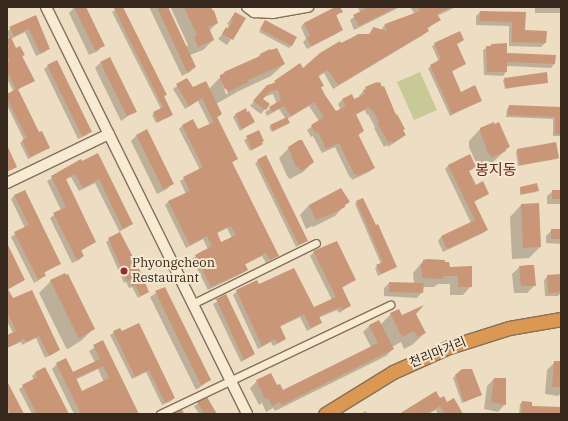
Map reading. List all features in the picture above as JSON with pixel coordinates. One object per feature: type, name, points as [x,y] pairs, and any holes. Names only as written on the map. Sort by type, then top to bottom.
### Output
[{"type":"highway","name":"천리마거리","points":[[325,414],[393,372],[449,347],[509,328],[561,319]]},
{"type":"street","points":[[46,7],[247,414]]},
{"type":"street","points":[[247,7],[254,12],[273,14],[308,7]]},
{"type":"street","points":[[7,183],[109,134]]},
{"type":"street","points":[[192,304],[316,243]]},
{"type":"street","points":[[160,414],[390,305]]},
{"type":"green space","points":[[420,72],[437,110],[414,120],[397,82]]},
{"type":"building","points":[[74,7],[86,7],[105,46],[95,50]]},
{"type":"building","points":[[123,7],[167,95],[164,96],[173,115],[158,122],[153,112],[163,107],[114,8]]},
{"type":"building","points":[[157,7],[168,7],[196,67],[187,72]]},
{"type":"building","points":[[184,7],[211,7],[213,11],[214,10],[218,23],[210,27],[208,25],[214,40],[198,47],[194,38],[197,35]]},
{"type":"building","points":[[335,7],[340,7],[343,12],[336,15],[343,30],[311,46],[307,38],[310,36],[304,23]]},
{"type":"building","points":[[369,7],[397,7],[359,26],[353,15]]},
{"type":"building","points":[[417,7],[452,7],[437,14],[441,20],[427,28],[429,31],[338,85],[328,70],[318,75],[324,86],[321,87],[325,95],[336,111],[346,106],[342,99],[352,94],[354,99],[365,94],[363,90],[366,89],[365,87],[377,82],[380,82],[382,87],[384,86],[396,115],[397,114],[405,129],[403,130],[406,135],[393,143],[392,141],[389,143],[377,123],[379,123],[373,110],[372,111],[369,107],[356,114],[364,131],[358,134],[375,168],[357,176],[354,174],[339,143],[326,149],[318,132],[315,133],[311,125],[324,117],[314,102],[291,116],[284,106],[272,112],[269,107],[281,100],[278,90],[269,92],[263,99],[270,104],[266,110],[253,101],[267,85],[276,83],[274,81],[300,63],[303,68],[320,53],[340,41],[341,43],[357,34],[371,34],[373,27],[387,31],[385,24],[420,11]]},
{"type":"building","points":[[480,11],[526,12],[525,30],[547,31],[546,43],[512,42],[512,22],[479,21]]},
{"type":"building","points":[[235,12],[246,18],[233,40],[222,34],[226,27],[228,29]]},
{"type":"building","points":[[36,15],[50,49],[40,53],[29,29],[14,36],[9,27]]},
{"type":"building","points":[[265,20],[297,37],[292,46],[260,29]]},
{"type":"building","points":[[460,31],[464,40],[457,44],[466,64],[452,71],[461,92],[475,85],[482,101],[452,114],[430,65],[441,59],[434,43]]},
{"type":"building","points":[[11,37],[16,48],[20,46],[25,55],[22,56],[35,81],[18,89],[39,132],[42,131],[50,148],[30,157],[22,140],[27,138],[7,98],[7,94],[16,89],[7,71],[7,62],[10,61],[7,55],[7,49],[9,48],[7,39]]},
{"type":"building","points":[[507,43],[507,53],[556,55],[555,64],[507,62],[507,72],[487,72],[486,46],[491,46],[491,44]]},
{"type":"building","points":[[277,48],[285,64],[248,80],[249,82],[228,92],[227,89],[225,89],[220,79],[220,75],[260,56],[260,54],[270,49]]},
{"type":"building","points":[[110,57],[137,112],[127,116],[100,62]]},
{"type":"building","points":[[57,60],[92,132],[82,136],[47,65]]},
{"type":"building","points":[[547,72],[548,83],[506,88],[504,78]]},
{"type":"building","points":[[187,78],[193,87],[206,81],[222,114],[217,117],[238,159],[232,162],[279,256],[270,260],[266,253],[245,264],[248,270],[211,287],[195,255],[212,246],[207,236],[190,245],[168,201],[190,191],[183,177],[203,167],[182,125],[193,119],[198,129],[214,122],[202,98],[189,106],[176,84]],"holes":[[[231,226],[236,235],[221,242],[217,232]]]},
{"type":"building","points":[[509,105],[561,107],[561,134],[555,134],[555,117],[508,115]]},
{"type":"building","points":[[246,108],[247,112],[249,111],[255,122],[242,129],[235,114]]},
{"type":"building","points":[[287,117],[290,123],[273,131],[270,125]]},
{"type":"building","points":[[494,122],[494,124],[499,122],[510,147],[505,149],[506,151],[492,157],[488,153],[480,128]]},
{"type":"building","points":[[147,129],[174,184],[163,189],[136,135]]},
{"type":"building","points":[[259,130],[264,141],[262,142],[263,144],[252,150],[246,136]]},
{"type":"building","points":[[299,140],[302,140],[314,162],[303,170],[300,170],[298,166],[296,167],[288,147]]},
{"type":"building","points":[[556,142],[559,158],[520,165],[517,149]]},
{"type":"building","points":[[7,145],[17,167],[7,172]]},
{"type":"building","points":[[98,153],[133,224],[123,229],[99,179],[83,188],[75,174],[66,179],[96,242],[81,250],[84,256],[77,260],[53,213],[66,207],[51,176],[81,159],[82,161]]},
{"type":"building","points":[[470,154],[476,167],[469,171],[476,185],[483,181],[489,194],[474,201],[488,230],[447,249],[441,236],[475,220],[448,165]]},
{"type":"building","points":[[266,155],[308,241],[299,245],[257,160]]},
{"type":"building","points":[[537,183],[539,191],[521,194],[520,187]]},
{"type":"building","points":[[341,188],[350,202],[345,205],[345,207],[316,220],[309,205]]},
{"type":"building","points":[[25,190],[61,264],[44,272],[46,276],[38,279],[14,232],[29,225],[14,195]]},
{"type":"building","points":[[552,190],[561,190],[561,199],[552,199]]},
{"type":"building","points":[[363,198],[376,225],[378,224],[397,267],[381,274],[376,265],[383,262],[356,201]]},
{"type":"building","points":[[539,203],[541,247],[523,248],[521,204]]},
{"type":"building","points":[[551,229],[561,229],[561,239],[551,239]]},
{"type":"building","points":[[120,232],[145,280],[149,292],[141,296],[135,285],[132,286],[129,280],[127,281],[108,238]]},
{"type":"building","points":[[337,241],[356,280],[342,287],[351,306],[342,310],[341,307],[319,316],[322,323],[311,328],[304,314],[280,326],[286,339],[277,343],[275,339],[262,346],[236,290],[257,280],[259,284],[294,268],[314,307],[336,297],[313,251]]},
{"type":"building","points":[[7,243],[25,280],[8,289],[13,298],[32,290],[60,350],[49,356],[39,336],[26,342],[24,339],[7,348],[7,335],[16,331],[7,312]]},
{"type":"building","points":[[423,260],[445,260],[445,262],[449,262],[450,267],[472,266],[472,287],[458,287],[458,276],[443,276],[443,279],[422,278],[421,264],[423,264]]},
{"type":"building","points":[[534,265],[536,286],[521,286],[519,266]]},
{"type":"building","points":[[65,273],[66,275],[68,274],[95,329],[80,338],[78,337],[50,280]]},
{"type":"building","points":[[561,274],[561,292],[548,293],[547,275]]},
{"type":"building","points":[[389,282],[424,283],[423,293],[389,292]]},
{"type":"building","points":[[165,287],[211,380],[201,385],[155,291]]},
{"type":"building","points":[[226,294],[255,354],[244,360],[216,299]]},
{"type":"building","points":[[424,305],[416,314],[426,333],[417,337],[414,331],[402,337],[390,313],[399,309],[402,315]]},
{"type":"building","points":[[379,320],[394,349],[282,405],[280,402],[272,406],[268,398],[265,399],[256,380],[271,373],[277,385],[280,384],[283,390],[378,343],[369,325]]},
{"type":"building","points":[[139,323],[175,398],[165,403],[149,370],[135,377],[113,331],[120,328],[122,331]]},
{"type":"building","points":[[103,340],[139,414],[81,414],[56,363],[66,358],[73,372],[100,359],[93,345]],"holes":[[[103,366],[109,378],[82,391],[76,378]]]},
{"type":"building","points":[[554,361],[561,361],[561,387],[552,387]]},
{"type":"building","points":[[45,367],[69,414],[37,414],[22,385],[37,377],[35,372]]},
{"type":"building","points":[[462,369],[472,369],[482,395],[464,402],[455,375]]},
{"type":"building","points":[[494,378],[506,378],[506,405],[491,402]]},
{"type":"building","points":[[7,381],[24,414],[11,414],[7,406]]},
{"type":"building","points":[[436,391],[440,398],[444,396],[447,402],[454,398],[463,414],[445,414],[440,406],[427,414],[399,414]]},
{"type":"building","points":[[207,397],[217,414],[204,414],[197,402]]},
{"type":"building","points":[[522,401],[532,402],[532,406],[561,407],[561,414],[521,414]]},
{"type":"building","points":[[182,409],[184,414],[172,414]]},
{"type":"place","name":"Phyongcheon Restaurant","points":[[124,271]]},
{"type":"district","name":"봉지동","points":[[496,170]]}]
